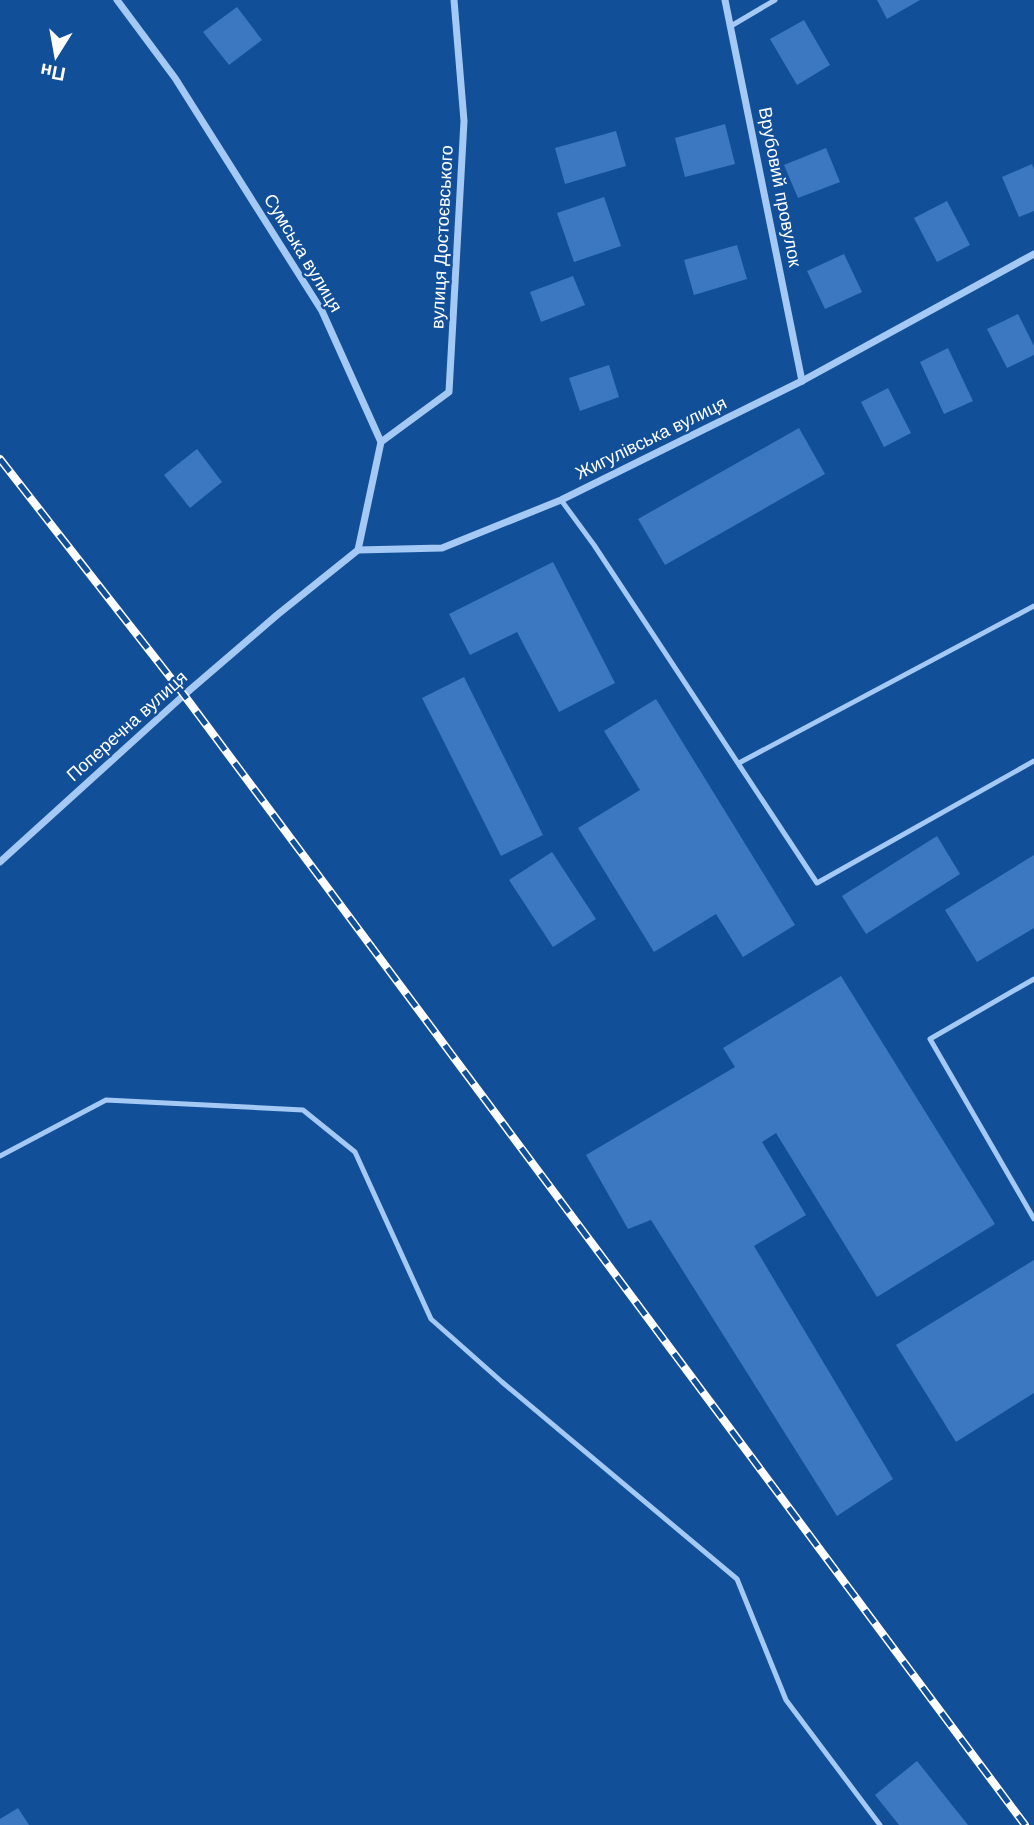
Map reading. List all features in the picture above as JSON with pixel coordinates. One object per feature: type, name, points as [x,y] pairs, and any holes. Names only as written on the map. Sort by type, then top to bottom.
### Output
[{"type":"street","name":"Сумська вулиця","points":[[117,0],[175,78],[322,311],[381,442]]},
{"type":"street","name":"вулиця Достоєвського","points":[[381,442],[449,392],[464,121],[454,0]]},
{"type":"street","name":"Врубовий провулок","points":[[724,0],[803,381]]},
{"type":"street","name":"Жигулівська вулиця","points":[[358,550],[442,548],[561,500],[803,381],[1034,254]]},
{"type":"street","points":[[358,550],[381,442]]},
{"type":"street","name":"Поперечна вулиця","points":[[0,862],[184,695],[358,550]]},
{"type":"lane","points":[[731,26],[775,0]]},
{"type":"lane","points":[[561,500],[594,545],[817,883],[1034,761]]},
{"type":"lane","points":[[739,763],[1034,606]]},
{"type":"lane","points":[[1034,979],[930,1039],[1034,1219]]},
{"type":"lane","points":[[0,1156],[106,1100],[303,1110],[355,1152],[431,1319],[502,1382],[737,1578],[786,1700],[880,1825]]},
{"type":"building","points":[[877,0],[920,0],[887,19]]},
{"type":"building","points":[[237,7],[262,40],[229,65],[203,32]]},
{"type":"building","points":[[804,20],[830,65],[797,85],[770,39]]},
{"type":"building","points":[[725,124],[735,164],[685,177],[675,138]]},
{"type":"building","points":[[616,131],[626,166],[565,184],[555,148]]},
{"type":"building","points":[[826,148],[840,182],[798,198],[784,165]]},
{"type":"building","points":[[1032,164],[1034,211],[1019,217],[1002,177]]},
{"type":"building","points":[[604,197],[621,246],[574,262],[557,213]]},
{"type":"building","points":[[947,201],[970,245],[937,262],[914,218]]},
{"type":"building","points":[[737,245],[747,279],[694,295],[684,260]]},
{"type":"building","points":[[844,254],[862,292],[825,309],[807,271]]},
{"type":"building","points":[[573,276],[585,305],[541,322],[530,292]]},
{"type":"building","points":[[1018,314],[1034,346],[1034,355],[1007,368],[987,329]]},
{"type":"building","points":[[948,348],[973,401],[944,414],[920,362]]},
{"type":"building","points":[[609,365],[619,397],[580,411],[569,378]]},
{"type":"building","points":[[888,388],[911,433],[884,447],[861,402]]},
{"type":"building","points":[[799,428],[825,474],[665,565],[638,519]]},
{"type":"building","points":[[197,449],[222,482],[190,508],[164,475]]},
{"type":"building","points":[[553,562],[615,683],[559,712],[517,632],[470,655],[449,614]]},
{"type":"building","points":[[464,677],[543,835],[501,856],[422,698]]},
{"type":"building","points":[[656,699],[795,925],[743,957],[716,914],[654,952],[578,828],[640,790],[604,731]]},
{"type":"building","points":[[937,836],[960,874],[866,934],[842,896]]},
{"type":"building","points":[[552,852],[596,919],[553,947],[509,880]]},
{"type":"building","points":[[1034,855],[1034,928],[977,962],[945,910]]},
{"type":"building","points":[[841,976],[995,1224],[877,1297],[776,1133],[762,1142],[806,1215],[754,1246],[893,1479],[837,1516],[651,1220],[628,1229],[586,1155],[735,1067],[723,1048]]},
{"type":"building","points":[[1034,1260],[1034,1393],[956,1442],[896,1345]]},
{"type":"building","points":[[917,1761],[968,1825],[899,1825],[875,1795]]},
{"type":"building","points":[[18,1808],[29,1825],[0,1825],[0,1819]]},
{"type":"railway","points":[[0,459],[184,695],[1025,1825]]}]
